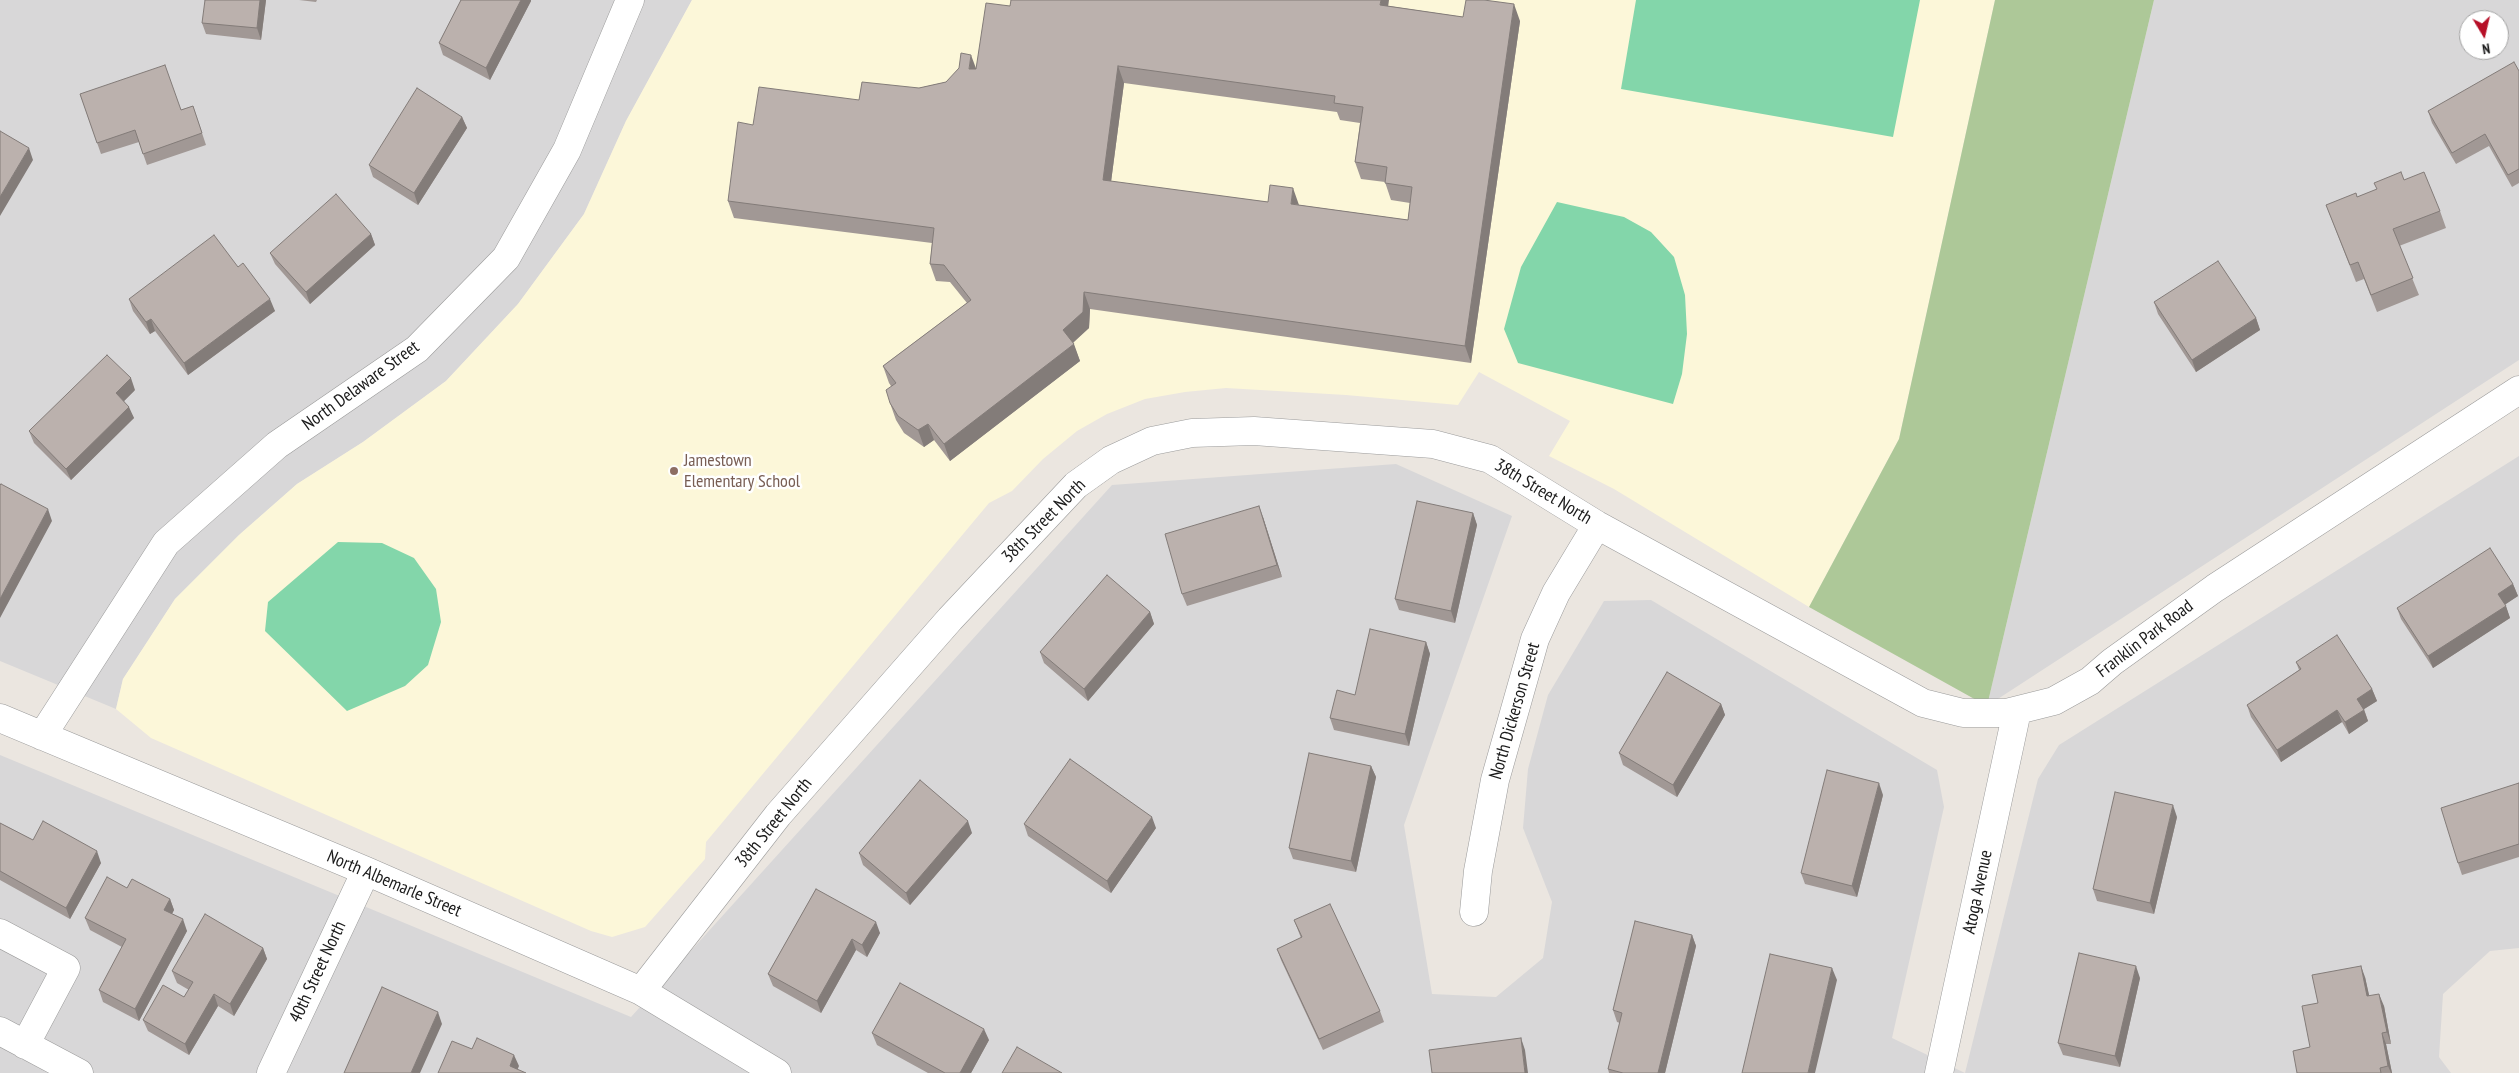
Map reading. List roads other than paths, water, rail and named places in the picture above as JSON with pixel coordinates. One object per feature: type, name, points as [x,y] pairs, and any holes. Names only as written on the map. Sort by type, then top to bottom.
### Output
[{"type":"street","name":"North Delaware Street","points":[[42,736],[166,543],[277,445],[417,349],[506,258],[567,150],[630,0]]},
{"type":"street","name":"Franklin Park Road","points":[[1743,603],[1924,703],[1963,713],[2017,712],[2054,701],[2090,680],[2112,662],[2216,588],[2519,390]]},
{"type":"street","name":"38th Street North","points":[[641,991],[778,815],[921,652],[1076,485],[1111,460],[1152,441],[1192,433],[1254,432],[1433,444],[1490,459],[1597,525],[1743,603]]},
{"type":"street","name":"North Dickerson Street","points":[[1474,912],[1478,871],[1495,780],[1535,639],[1556,593],[1597,525]]},
{"type":"street","name":"Atoga Avenue","points":[[1939,1073],[2017,712]]},
{"type":"street","name":"North Albemarle Street","points":[[0,718],[366,871],[641,991],[777,1073]]},
{"type":"street","name":"40th Street North","points":[[271,1073],[366,871]]},
{"type":"street","points":[[0,933],[66,968],[26,1045]]},
{"type":"street","points":[[0,1031],[79,1073]]},
{"type":"place","name":"Jamestown Elementary School","points":[[674,471]]}]
